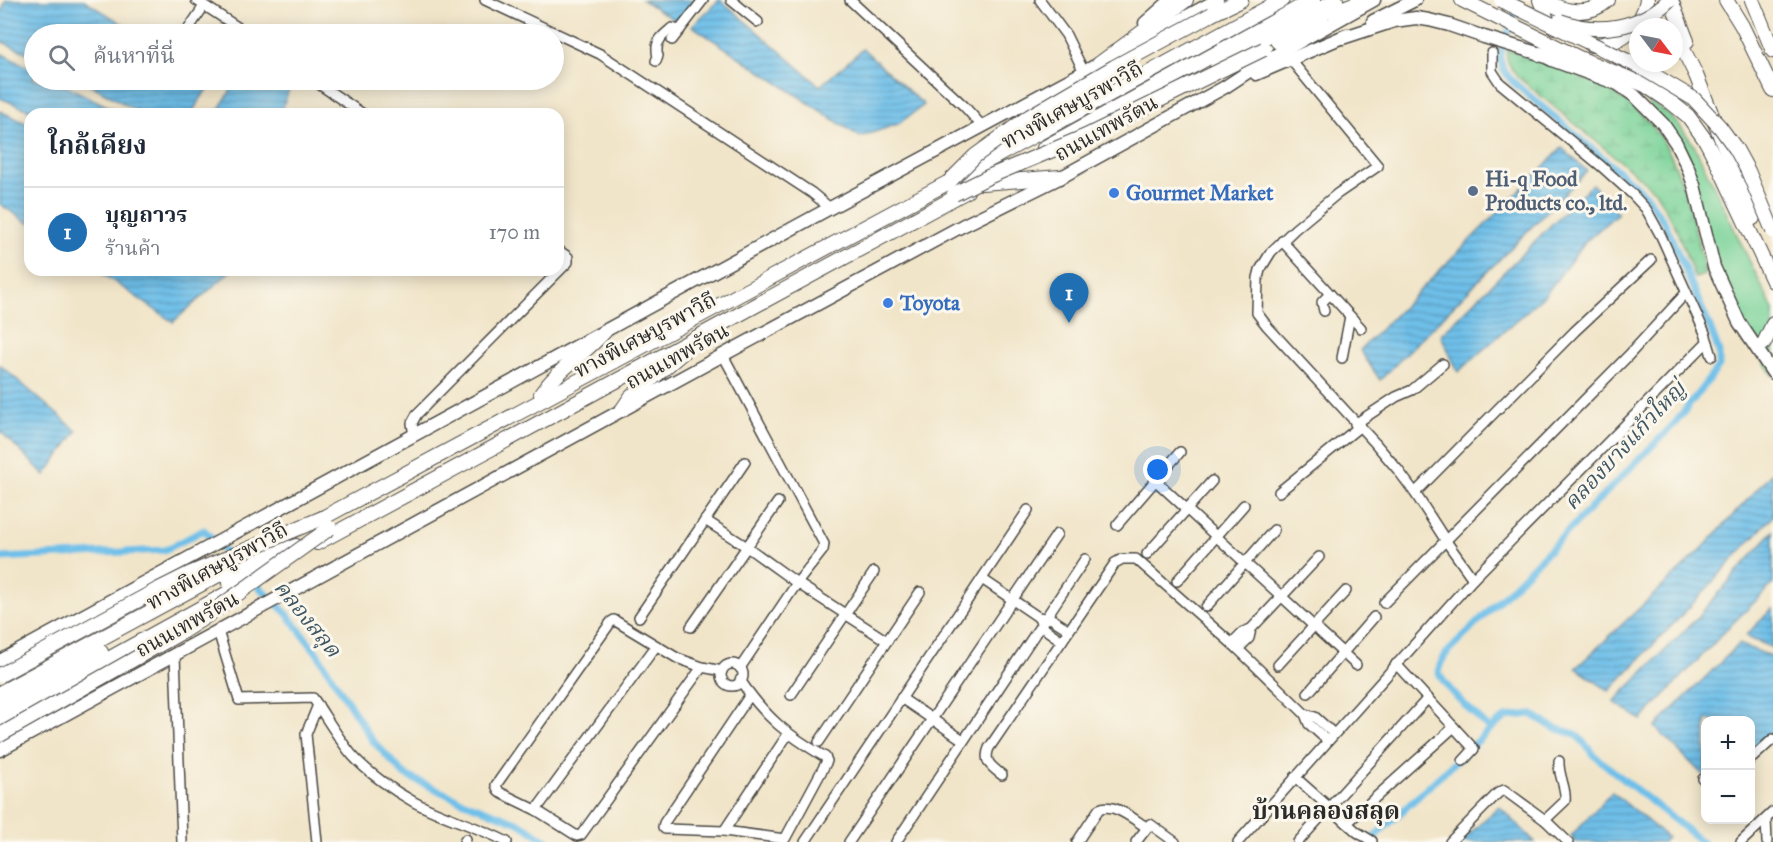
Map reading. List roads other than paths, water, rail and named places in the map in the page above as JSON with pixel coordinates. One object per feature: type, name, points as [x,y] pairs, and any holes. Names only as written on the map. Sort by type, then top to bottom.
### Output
[{"type":"highway","points":[[1099,64],[1186,0]]},
{"type":"highway","points":[[951,188],[975,156],[1030,116],[1214,7],[1231,0]]},
{"type":"highway","points":[[1214,7],[1241,0]]},
{"type":"highway","name":"ถนนเทพรัตน","points":[[0,685],[945,180],[1119,81],[1178,52],[1271,0]]},
{"type":"highway","name":"ทางพิเศษบูรพาวิถี","points":[[951,188],[1282,0]]},
{"type":"highway","name":"ถนนเทพรัตน","points":[[0,719],[334,534],[982,183],[1311,0]]},
{"type":"highway","name":"ทางพิเศษบูรพาวิถี","points":[[0,693],[327,523],[951,188],[1311,0]]},
{"type":"highway","points":[[1195,83],[1258,42],[1330,10],[1364,0]]},
{"type":"highway","points":[[1462,0],[1580,58],[1645,85],[1688,116],[1706,141],[1773,281]]},
{"type":"highway","points":[[1501,0],[1578,27],[1607,29],[1632,23],[1649,15],[1672,16]]},
{"type":"highway","points":[[1501,0],[1642,68],[1694,99],[1736,148],[1773,231]]},
{"type":"highway","points":[[1540,0],[1547,20],[1557,32],[1569,40],[1584,45],[1604,46],[1629,32],[1645,11],[1647,0]]},
{"type":"highway","points":[[1545,0],[1555,7],[1571,11],[1593,9],[1608,0]]},
{"type":"highway","points":[[1661,0],[1692,53],[1696,75],[1760,235],[1773,261]]},
{"type":"highway","points":[[1726,0],[1742,26],[1773,90]]},
{"type":"highway","points":[[1752,0],[1773,51]]},
{"type":"highway","points":[[1278,42],[1330,10]]},
{"type":"highway","points":[[951,188],[988,177],[1086,136],[1264,49]]},
{"type":"highway","points":[[1540,54],[1645,85]]},
{"type":"highway","points":[[982,183],[1060,177]]},
{"type":"highway","points":[[1768,338],[1773,324]]},
{"type":"highway","points":[[541,394],[550,381],[605,332]]},
{"type":"highway","points":[[622,410],[631,397],[683,352],[690,342]]},
{"type":"highway","points":[[0,675],[181,578],[327,523]]},
{"type":"highway","points":[[0,735],[208,615],[327,523]]},
{"type":"highway","name":"ทางพิเศษบูรพาวิถี","points":[[0,707],[327,523]]},
{"type":"main road","points":[[1099,64],[1171,0]]},
{"type":"main road","name":"ถนนเทพรัตน","points":[[0,750],[723,355],[1225,87],[1263,62],[1374,0]]},
{"type":"main road","points":[[1342,38],[1415,0]]},
{"type":"main road","points":[[0,661],[981,126],[1214,7]]},
{"type":"main road","points":[[1225,87],[1342,38],[1394,21],[1416,18],[1449,25],[1540,54],[1618,84],[1635,96],[1663,124],[1676,143],[1694,185],[1712,258],[1726,294],[1738,321],[1773,373]]},
{"type":"main road","points":[[1763,359],[1768,338]]},
{"type":"street","points":[[485,0],[536,24]]},
{"type":"street","points":[[672,40],[703,0]]},
{"type":"street","points":[[731,0],[758,22]]},
{"type":"street","points":[[849,0],[964,106],[981,126]]},
{"type":"street","points":[[1040,0],[1066,35],[1084,72]]},
{"type":"street","points":[[190,24],[200,3],[233,24]]},
{"type":"street","points":[[656,61],[658,56],[656,48],[660,39],[672,28],[680,30]]},
{"type":"street","points":[[564,37],[600,54],[812,192],[830,208]]},
{"type":"street","points":[[1492,53],[1492,71],[1500,83],[1601,166],[1646,208],[1661,236],[1712,356]]},
{"type":"street","points":[[1290,59],[1377,166],[1337,194],[1271,252],[1260,270],[1257,314],[1374,443],[1415,493],[1473,579]]},
{"type":"street","points":[[328,90],[354,108]]},
{"type":"street","points":[[1282,241],[1361,328]]},
{"type":"street","points":[[1415,493],[1575,331],[1651,260]]},
{"type":"street","points":[[414,436],[412,423],[417,414],[553,276]]},
{"type":"street","points":[[1384,603],[1628,356],[1686,293]]},
{"type":"street","points":[[1324,311],[1322,302],[1330,294]]},
{"type":"street","points":[[1342,358],[1350,316]]},
{"type":"street","points":[[1238,842],[1473,579],[1708,343]]},
{"type":"street","points":[[723,355],[824,544],[823,550],[797,583],[740,668]]},
{"type":"street","points":[[1279,492],[1357,425],[1396,397],[1412,390],[1443,364]]},
{"type":"street","points":[[1117,525],[1180,452]]},
{"type":"street","points":[[639,617],[745,462]]},
{"type":"street","points":[[1156,481],[1356,665]]},
{"type":"street","points":[[1147,554],[1212,482]]},
{"type":"street","points":[[691,627],[778,502]]},
{"type":"street","points":[[1177,581],[1244,505]]},
{"type":"street","points":[[805,842],[1028,510]]},
{"type":"street","points":[[705,520],[887,641]]},
{"type":"street","points":[[1206,607],[1274,531]]},
{"type":"street","points":[[849,842],[1057,534]]},
{"type":"street","points":[[1235,646],[1243,632],[1251,629],[1319,557]]},
{"type":"street","points":[[1002,775],[989,766],[987,752],[1115,563],[1130,558],[1136,559],[1235,646],[1305,714],[1310,724],[1331,738]]},
{"type":"street","points":[[896,842],[1041,619],[1085,559]]},
{"type":"street","points":[[790,695],[874,572]]},
{"type":"street","points":[[982,579],[1041,619],[1045,629],[1062,641]]},
{"type":"street","points":[[1278,665],[1346,591]]},
{"type":"street","points":[[819,742],[920,592]]},
{"type":"street","points":[[1308,693],[1374,617]]},
{"type":"street","points":[[1041,619],[1052,619],[1070,630]]},
{"type":"street","points":[[702,667],[584,833],[577,836],[536,810],[498,792],[496,785],[614,620],[676,658],[722,671]]},
{"type":"street","points":[[218,631],[239,700],[313,698],[352,755],[383,782],[413,801],[440,814],[489,832],[507,842]]},
{"type":"street","points":[[536,810],[656,646]]},
{"type":"street","points":[[175,655],[182,842]]},
{"type":"street","points":[[1396,664],[1473,748],[1474,750],[1463,761]]},
{"type":"street","points":[[730,665],[740,668],[742,674],[736,686],[725,684],[721,678],[722,671],[730,665]]},
{"type":"street","points":[[740,680],[770,718],[788,734],[825,757],[827,761],[783,840],[724,831],[664,829],[663,826],[750,695]]},
{"type":"street","points":[[902,698],[963,740]]},
{"type":"street","points":[[1298,842],[1428,698]]},
{"type":"street","points":[[317,842],[306,734],[318,705]]},
{"type":"street","points":[[1347,823],[1454,727]]},
{"type":"street","points":[[724,831],[788,734]]},
{"type":"street","points":[[1755,755],[1773,739]]},
{"type":"street","points":[[1545,820],[1565,801],[1559,761]]},
{"type":"street","points":[[1295,777],[1371,841]]},
{"type":"street","points":[[1449,842],[1502,790],[1507,791],[1545,820],[1568,842]]},
{"type":"street","points":[[1077,842],[1099,809],[1104,807],[1110,807],[1123,813],[1146,827]]},
{"type":"street","points":[[1741,842],[1770,815]]},
{"type":"street","points":[[1767,842],[1770,815]]},
{"type":"street","points":[[1136,842],[1148,824],[1175,842]]},
{"type":"street","points":[[1755,829],[1756,842]]},
{"type":"water","points":[[6,0],[84,0],[123,24],[24,24],[24,52],[0,41],[0,16]]},
{"type":"water","points":[[642,0],[696,0],[678,22]]},
{"type":"water","points":[[719,0],[820,86],[863,49],[924,105],[898,124],[860,137],[692,26]]},
{"type":"water","points":[[0,53],[24,65],[24,90],[74,90],[111,108],[24,108],[0,98]]},
{"type":"water","points":[[100,90],[206,90],[195,108],[131,108]]},
{"type":"water","points":[[231,90],[289,90],[282,108],[220,108]]},
{"type":"water","points":[[0,111],[24,122],[24,220],[0,204]]},
{"type":"water","points":[[1562,148],[1587,171],[1380,380],[1360,350]]},
{"type":"water","points":[[1592,184],[1618,213],[1585,242],[1545,295],[1458,372],[1441,335]]},
{"type":"water","points":[[106,276],[225,276],[173,322]]},
{"type":"water","points":[[0,365],[77,431],[45,475],[0,431]]},
{"type":"water","points":[[1773,472],[1773,516],[1609,691],[1576,668],[1699,552]]},
{"type":"water","points":[[1773,531],[1773,584],[1641,720],[1614,702],[1697,618]]},
{"type":"water","points":[[1773,608],[1773,648],[1746,635]]},
{"type":"water","points":[[1739,644],[1773,657],[1773,735],[1755,753],[1755,716],[1701,716],[1701,773],[1655,727]]},
{"type":"water","points":[[1612,792],[1667,837],[1663,842],[1577,842],[1571,836]]},
{"type":"water","points":[[1499,806],[1535,842],[1461,842]]},
{"type":"waterway","name":"คลองบางแก้วใหญ่","points":[[1490,729],[1442,678],[1439,667],[1446,654],[1676,422],[1719,366],[1719,352],[1709,325],[1665,223],[1644,193],[1512,81],[1503,69],[1499,56],[1516,10],[1517,0]]},
{"type":"waterway","name":"คลองสลุด","points":[[0,558],[165,550],[204,530],[230,557]]},
{"type":"waterway","name":"คลองสลุด","points":[[254,582],[287,614],[317,653],[372,740],[405,775],[457,799],[519,823],[549,842]]},
{"type":"waterway","points":[[1369,842],[1496,724],[1507,717],[1531,714],[1554,728],[1576,734],[1597,758],[1702,842]]},
{"type":"place","name":"Hi-q Food Products co., ltd.","points":[[1473,191]]},
{"type":"place","name":"Gourmet Market","points":[[1114,193]]},
{"type":"place","name":"Toyota","points":[[888,303]]},
{"type":"place","name":"บุญถาวร","points":[[1069,323]]},
{"type":"district","name":"บ้านคลองสลุด","points":[[1326,811]]}]
